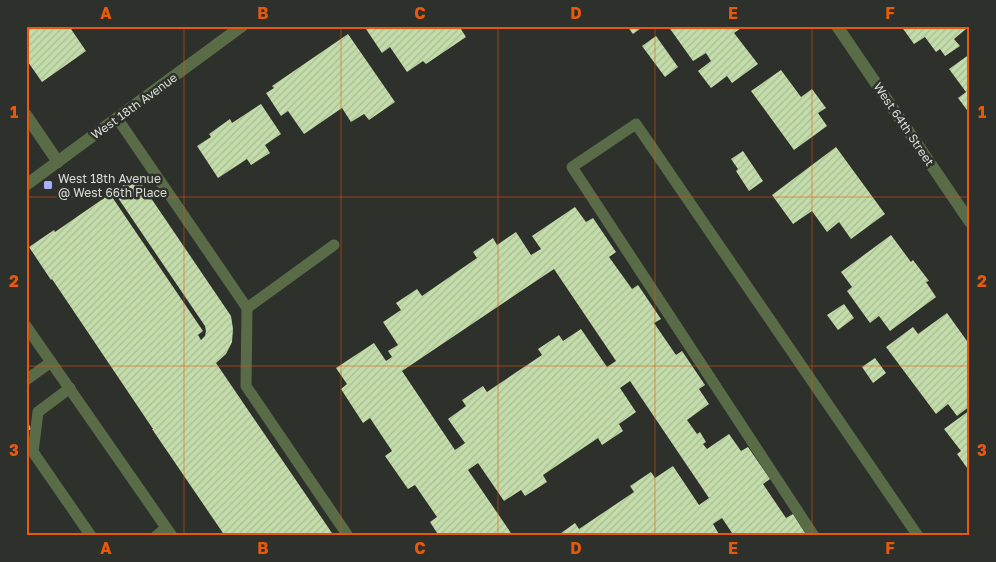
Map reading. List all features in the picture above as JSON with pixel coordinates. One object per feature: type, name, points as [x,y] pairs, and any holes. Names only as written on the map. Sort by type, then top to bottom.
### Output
[{"type":"street","name":"West 18th Avenue","points":[[26,185],[242,26]]},
{"type":"street","name":"West 64th Street","points":[[837,26],[970,222]]},
{"type":"street","points":[[26,114],[58,162]]},
{"type":"lane","points":[[118,118],[247,308],[246,386],[348,536]]},
{"type":"lane","points":[[814,536],[572,167],[636,124],[918,536]]},
{"type":"lane","points":[[247,308],[334,245]]},
{"type":"lane","points":[[26,326],[169,532],[156,536]]},
{"type":"lane","points":[[26,380],[51,362]]},
{"type":"lane","points":[[70,388],[38,412],[33,452],[91,536]]},
{"type":"building","points":[[26,26],[76,26],[71,29],[86,51],[42,82],[28,62],[26,63]]},
{"type":"building","points":[[364,26],[459,26],[466,37],[426,64],[423,61],[407,72],[390,47],[382,53]]},
{"type":"building","points":[[627,26],[644,26],[633,34]]},
{"type":"building","points":[[668,26],[744,26],[734,33],[758,64],[732,83],[727,76],[711,88],[698,71],[711,61],[706,53],[693,61]]},
{"type":"building","points":[[901,26],[967,26],[954,39],[960,46],[945,56],[940,49],[936,52],[925,37],[914,44]]},
{"type":"building","points":[[348,34],[395,102],[369,120],[364,114],[351,122],[342,108],[304,134],[288,111],[281,116],[266,93],[274,88],[272,86]]},
{"type":"building","points":[[656,36],[678,67],[665,77],[642,46]]},
{"type":"building","points":[[970,54],[970,114],[958,98],[966,92],[949,69]]},
{"type":"building","points":[[781,70],[801,97],[812,89],[826,108],[818,113],[827,126],[794,150],[751,91]]},
{"type":"building","points":[[261,104],[281,134],[265,145],[270,153],[251,165],[247,159],[218,178],[197,146],[211,137],[209,134],[230,119],[232,123]]},
{"type":"building","points":[[836,147],[885,214],[851,239],[839,222],[827,232],[812,211],[793,224],[772,195]]},
{"type":"building","points":[[743,151],[763,181],[749,191],[736,171],[738,169],[731,159]]},
{"type":"building","points":[[136,176],[231,316],[232,342],[226,354],[216,363],[334,536],[225,536],[29,247],[54,230],[55,232],[110,194],[203,331],[198,335],[201,340],[205,336],[205,326],[114,192]]},
{"type":"building","points":[[575,207],[586,222],[593,218],[616,252],[609,257],[632,289],[638,285],[661,319],[654,323],[676,355],[682,351],[705,385],[699,389],[709,404],[687,420],[697,434],[700,432],[706,442],[703,444],[707,449],[729,434],[741,451],[748,447],[770,479],[763,484],[786,518],[793,514],[807,536],[734,536],[722,518],[713,524],[720,536],[557,536],[575,523],[579,529],[634,492],[630,486],[651,472],[655,478],[673,466],[699,505],[709,498],[630,381],[620,388],[636,412],[619,424],[623,431],[602,445],[598,438],[543,475],[547,482],[525,496],[521,490],[504,501],[478,463],[468,470],[513,536],[439,536],[430,522],[437,517],[415,485],[408,489],[385,456],[392,451],[370,418],[363,423],[341,389],[347,384],[336,368],[374,343],[386,361],[392,357],[388,351],[398,345],[383,322],[401,310],[396,303],[417,289],[422,296],[477,258],[473,252],[493,238],[497,245],[516,232],[531,255],[541,249],[532,236]],"holes":[[[554,269],[616,361],[607,367],[581,329],[563,341],[559,335],[538,349],[542,355],[487,392],[483,386],[462,400],[466,406],[448,419],[465,443],[455,450],[402,371]]]},
{"type":"building","points":[[891,235],[911,262],[913,260],[929,281],[926,282],[936,297],[890,331],[879,316],[870,323],[847,291],[852,287],[841,272]]},
{"type":"building","points":[[844,304],[854,318],[838,330],[827,315]]},
{"type":"building","points":[[947,313],[967,341],[970,339],[970,406],[957,416],[948,404],[936,414],[886,347],[913,327],[918,334]]},
{"type":"building","points":[[875,358],[886,373],[873,383],[862,367]]},
{"type":"building","points":[[970,410],[970,472],[957,454],[961,451],[944,429]]},
{"type":"building","points":[[26,418],[31,429],[26,432]]},
{"type":"place","name":"West 18th Avenue @ West 66th Place","points":[[48,185]]}]
